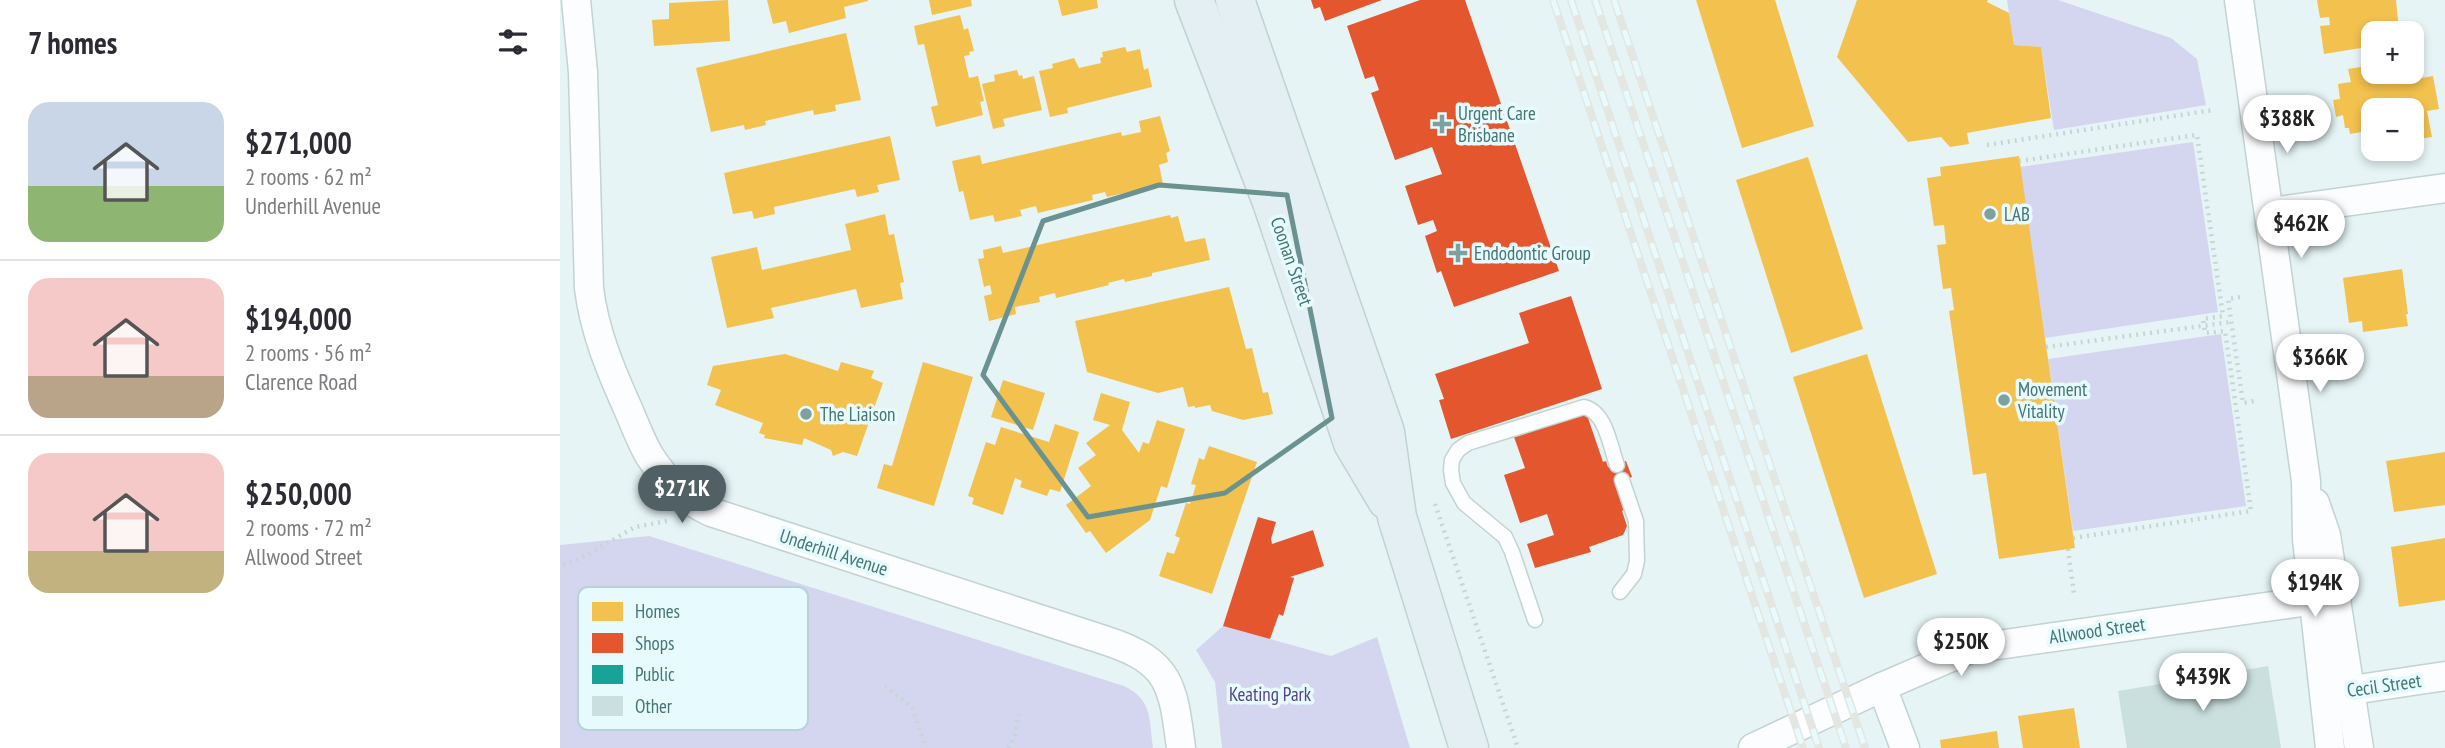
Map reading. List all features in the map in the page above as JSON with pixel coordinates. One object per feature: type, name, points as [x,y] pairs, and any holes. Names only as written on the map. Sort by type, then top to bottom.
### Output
[{"type":"main road","name":"Coonan Street","points":[[1194,0],[1272,202],[1353,443],[1396,517]]},
{"type":"main road","name":"Coonan Street","points":[[1235,5],[1385,432],[1396,517],[1464,740]]},
{"type":"street","name":"Underhill Avenue","points":[[576,0],[583,72],[589,288],[593,315],[616,382],[657,466],[683,495],[711,512],[1139,653],[1152,662],[1168,684],[1176,706],[1181,748]]},
{"type":"street","points":[[2239,0],[2306,481],[2326,535],[2323,694],[2330,748]]},
{"type":"street","points":[[2270,212],[2445,188]]},
{"type":"street","points":[[2325,598],[2351,690],[2359,748]]},
{"type":"street","name":"Allwood Street","points":[[1753,748],[1970,649],[2325,598]]},
{"type":"street","name":"Cecil Street","points":[[2323,694],[2445,676]]},
{"type":"street","points":[[1882,687],[1905,748]]},
{"type":"lane","points":[[1535,620],[1507,541],[1470,509],[1457,492],[1451,470],[1455,454],[1468,443],[1584,407],[1600,417],[1616,465]]},
{"type":"lane","points":[[1620,592],[1633,574],[1637,561],[1636,521],[1622,480]]},
{"type":"path","points":[[1987,145],[2213,110]]},
{"type":"path","points":[[2020,161],[2197,135],[2223,316],[2203,319],[2204,326],[2206,333],[2225,331],[2251,511],[2073,538]]},
{"type":"path","points":[[2240,297],[2228,299],[2231,322],[2243,403],[2255,401]]},
{"type":"path","points":[[2046,347],[2231,322]]},
{"type":"path","points":[[2320,364],[2333,363]]},
{"type":"path","points":[[1434,500],[1518,748]]},
{"type":"path","points":[[563,565],[635,527],[670,521]]},
{"type":"path","points":[[2068,549],[2074,594]]},
{"type":"path","points":[[885,686],[912,707],[926,748]]},
{"type":"path","points":[[1008,748],[1014,739],[1019,714]]},
{"type":"highlighted area","points":[[1159,185],[1287,195],[1332,418],[1225,493],[1088,517],[983,375],[1043,221]]},
{"type":"green space","points":[[2007,0],[2058,0],[2171,38],[2197,59],[2206,105],[2054,130],[2041,47],[2014,45]]},
{"type":"green space","points":[[2193,142],[2218,312],[2045,338],[2020,167]]},
{"type":"green space","points":[[2221,334],[2246,506],[2073,531],[2048,359]]},
{"type":"green space","points":[[649,536],[1124,686],[1145,704],[1153,748],[560,748],[560,545]]},
{"type":"green space","name":"Keating Park","points":[[1223,626],[1331,656],[1377,637],[1410,748],[1222,748],[1215,682],[1196,650]]},
{"type":"building: Homes","points":[[728,0],[730,41],[654,46],[652,20],[669,19],[669,3]]},
{"type":"building: Homes","points":[[767,0],[868,1],[844,7],[846,18],[789,33],[786,21],[773,24]]},
{"type":"building: Homes","points":[[929,0],[971,0],[972,6],[932,15]]},
{"type":"building: Homes","points":[[1058,0],[1097,0],[1098,8],[1062,16]]},
{"type":"building: Homes","points":[[1696,0],[1775,0],[1814,126],[1742,148]]},
{"type":"building: Homes","points":[[1857,0],[1988,0],[1987,2],[2009,13],[2014,45],[2041,47],[2051,118],[1967,133],[1969,144],[1950,147],[1941,137],[1908,142],[1837,57]]},
{"type":"building: Homes","points":[[2317,0],[2396,0],[2398,21],[2361,21],[2361,48],[2324,54],[2320,26],[2330,25],[2329,17],[2320,18]]},
{"type":"building: Homes","points":[[960,15],[964,30],[968,28],[974,51],[964,56],[969,78],[978,76],[984,101],[980,102],[983,115],[936,127],[931,107],[938,105],[924,44],[918,45],[914,26]]},
{"type":"building: Homes","points":[[846,33],[861,100],[835,105],[836,111],[814,115],[813,110],[765,121],[766,125],[745,130],[744,125],[711,132],[696,68]]},
{"type":"building: Homes","points":[[1125,47],[1127,52],[1140,49],[1144,70],[1148,68],[1152,87],[1067,108],[1068,113],[1050,117],[1039,71],[1074,58],[1079,68],[1101,63],[1102,52]]},
{"type":"building: Homes","points":[[2361,67],[2361,84],[2424,84],[2424,78],[2433,76],[2439,109],[2427,111],[2432,137],[2424,138],[2424,98],[2361,98],[2361,132],[2350,134],[2349,128],[2345,128],[2343,115],[2336,117],[2333,100],[2340,99],[2338,84],[2351,82],[2348,69]]},
{"type":"building: Homes","points":[[1017,70],[1023,79],[1034,76],[1042,110],[1003,119],[1005,126],[993,129],[982,84],[995,81],[994,75]]},
{"type":"building: Homes","points":[[1160,116],[1170,151],[1166,153],[1168,162],[1159,165],[1163,184],[1107,197],[1105,192],[1092,195],[1093,200],[1038,213],[1036,206],[1020,210],[1022,216],[995,222],[993,215],[970,220],[963,191],[959,192],[952,161],[980,155],[982,164],[1121,132],[1122,136],[1141,132],[1139,121]]},
{"type":"building: Homes","points":[[890,136],[900,180],[877,185],[879,192],[857,197],[855,189],[774,207],[775,214],[754,219],[752,211],[733,214],[724,173]]},
{"type":"building: Homes","points":[[2019,156],[2075,548],[1999,559],[1986,473],[1973,475],[1949,311],[1954,310],[1951,288],[1943,289],[1937,245],[1946,244],[1944,225],[1934,226],[1927,178],[1941,176],[1940,167]]},
{"type":"building: Homes","points":[[1808,157],[1863,329],[1791,353],[1736,180]]},
{"type":"building: Homes","points":[[885,214],[889,235],[894,234],[904,282],[900,283],[903,299],[861,308],[856,289],[771,308],[774,318],[727,328],[711,257],[757,247],[762,270],[851,250],[845,224]]},
{"type":"building: Homes","points":[[1170,215],[1171,218],[1178,216],[1185,242],[1205,238],[1210,260],[1125,282],[1124,279],[1056,298],[1055,293],[1039,297],[1040,302],[1015,307],[1016,314],[989,321],[984,296],[992,294],[990,285],[984,287],[978,259],[984,258],[983,250],[1001,246],[1003,253]]},
{"type":"building: Homes","points":[[2402,269],[2408,326],[2363,332],[2362,321],[2349,323],[2343,278]]},
{"type":"building: Homes","points":[[1229,287],[1246,349],[1252,348],[1263,393],[1268,392],[1273,414],[1243,420],[1212,411],[1210,405],[1188,407],[1183,387],[1158,393],[1087,372],[1075,321]]},
{"type":"building: Homes","name":"The Liaison","points":[[785,354],[838,371],[841,362],[874,371],[871,378],[883,383],[857,456],[843,452],[833,456],[831,450],[804,438],[802,445],[764,438],[765,435],[759,433],[763,423],[715,405],[721,390],[707,385],[713,366]]},
{"type":"building: Homes","points":[[1867,354],[1937,574],[1864,598],[1793,377]]},
{"type":"building: Homes","points":[[923,362],[973,377],[934,506],[877,488],[884,464],[892,466]]},
{"type":"building: Homes","points":[[1003,380],[1045,393],[1033,430],[991,417]]},
{"type":"building: Homes","points":[[1101,393],[1130,402],[1122,430],[1139,453],[1143,442],[1149,444],[1157,420],[1185,429],[1167,488],[1161,486],[1150,520],[1106,553],[1090,531],[1086,533],[1066,505],[1091,486],[1078,468],[1096,455],[1086,443],[1110,425],[1093,420]]},
{"type":"building: Homes","points":[[1055,424],[1079,432],[1060,492],[1050,489],[1047,496],[1020,487],[1022,481],[1015,478],[1003,515],[972,504],[974,498],[968,496],[986,442],[995,445],[1001,427],[1049,442]]},
{"type":"building: Homes","points":[[1209,446],[1257,462],[1212,594],[1159,576],[1167,552],[1174,554],[1180,538],[1175,536],[1186,503],[1190,504],[1196,485],[1191,484],[1199,458],[1204,460]]},
{"type":"building: Homes","points":[[2445,452],[2445,505],[2394,512],[2386,461]]},
{"type":"building: Homes","points":[[2445,538],[2445,600],[2399,607],[2391,547]]},
{"type":"building: Homes","points":[[2074,708],[2080,748],[2023,748],[2018,716]]},
{"type":"building: Homes","points":[[1997,731],[1999,748],[1941,748],[1940,740]]},
{"type":"building: Shops","points":[[1311,0],[1382,0],[1325,21],[1320,7],[1314,9]]},
{"type":"building: Shops","points":[[1420,0],[1465,0],[1559,271],[1454,307],[1441,271],[1437,273],[1425,236],[1437,231],[1433,220],[1418,225],[1405,186],[1442,174],[1432,147],[1395,160],[1371,93],[1379,90],[1374,76],[1365,79],[1347,26]]},
{"type":"building: Shops","points":[[1571,296],[1602,389],[1451,439],[1439,400],[1444,399],[1435,374],[1529,343],[1519,313]]},
{"type":"building: Shops","points":[[1586,412],[1603,462],[1606,461],[1608,467],[1626,461],[1632,477],[1622,480],[1625,509],[1622,511],[1627,526],[1623,535],[1589,547],[1591,552],[1535,568],[1527,544],[1554,535],[1547,514],[1520,523],[1504,475],[1525,468],[1514,437]]},
{"type":"building: Shops","points":[[1258,517],[1276,522],[1272,544],[1313,530],[1324,566],[1290,577],[1294,578],[1283,616],[1279,614],[1270,639],[1223,626]]},
{"type":"building: Other","points":[[2268,666],[2281,748],[2127,748],[2118,691]]},
{"type":"railway","points":[[1553,0],[1803,748]]},
{"type":"railway","points":[[1571,0],[1819,748]]},
{"type":"railway","points":[[1595,0],[1846,748]]},
{"type":"railway","points":[[1614,0],[1865,748]]},
{"type":"place","name":"Urgent Care Brisbane","points":[[1442,124]]},
{"type":"place","name":"LAB","points":[[1990,214]]},
{"type":"place","name":"Endodontic Group","points":[[1458,253]]},
{"type":"place","name":"Movement Vitality","points":[[2004,400]]},
{"type":"place","name":"The Liaison","points":[[806,414]]}]
